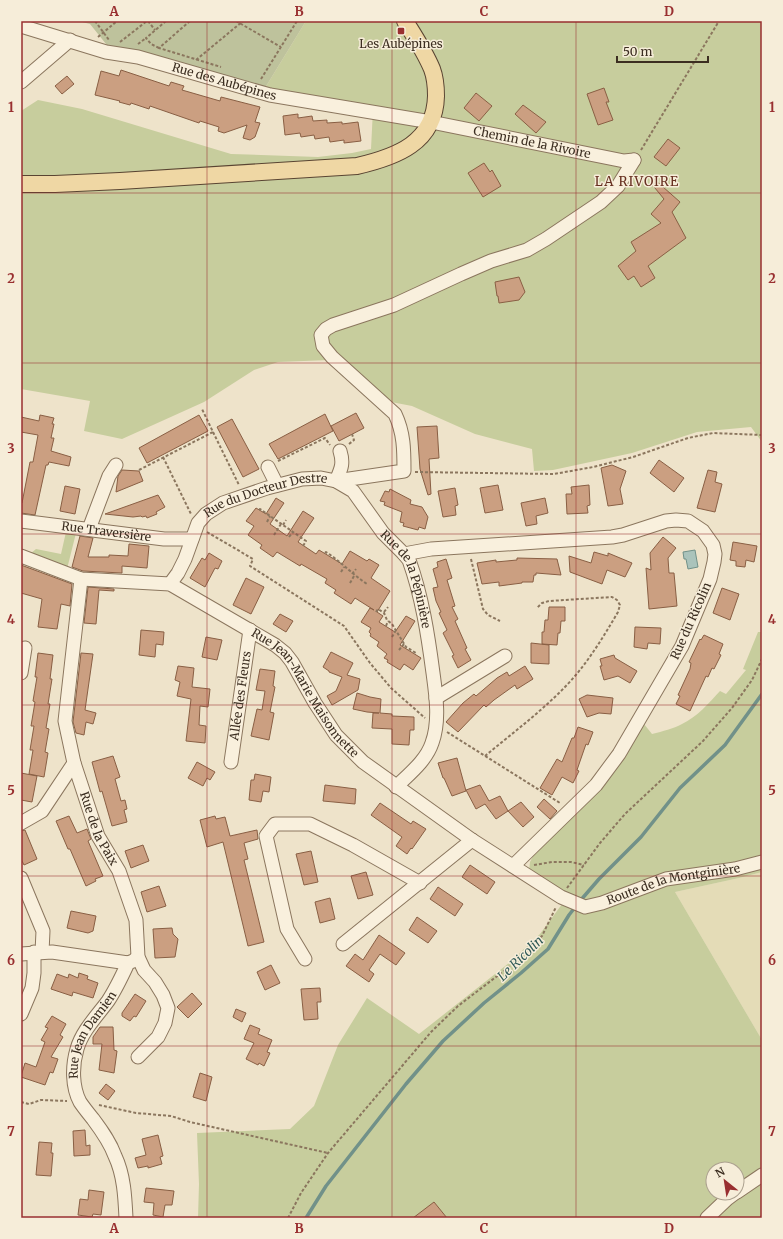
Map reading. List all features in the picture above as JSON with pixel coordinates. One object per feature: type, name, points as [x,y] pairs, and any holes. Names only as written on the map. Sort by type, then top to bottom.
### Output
[{"type":"main road","points":[[21,184],[120,181],[357,166],[382,160],[401,152],[419,139],[431,122],[436,105],[436,83],[432,70],[422,48],[405,21]]},
{"type":"street","name":"Rue des Aubépines","points":[[21,26],[106,52],[138,57],[270,95],[431,122]]},
{"type":"street","points":[[21,82],[70,40]]},
{"type":"street","name":"Chemin de la Rivoire","points":[[431,122],[624,161],[634,160]]},
{"type":"street","points":[[404,471],[404,449],[400,426],[395,414],[332,357],[323,346],[321,335],[326,329],[333,325],[394,305],[491,261],[527,250],[578,219],[600,202],[618,186],[634,160]]},
{"type":"street","points":[[336,482],[343,460],[340,451]]},
{"type":"street","points":[[89,529],[109,476],[116,465]]},
{"type":"street","points":[[268,467],[277,485]]},
{"type":"street","name":"Rue du Docteur Destre","points":[[170,584],[185,560],[198,523],[213,508],[222,503],[292,481],[313,478],[336,482],[404,471]]},
{"type":"street","name":"Rue de la Pépinière","points":[[336,482],[353,491],[383,532],[404,554],[411,567],[428,631],[436,698],[436,724],[433,742],[426,756],[396,787]]},
{"type":"street","name":"Rue du Ricolin","points":[[404,554],[431,549],[612,537],[623,535],[666,521],[676,520],[688,521],[703,531],[713,545],[715,554],[710,579],[682,646],[620,754],[596,785],[513,866]]},
{"type":"street","name":"Rue Traversière","points":[[21,521],[164,539],[192,539]]},
{"type":"street","name":"Rue Jean-Marie Maisonnette","points":[[21,556],[82,579],[170,584],[276,645],[292,662],[315,703],[336,735],[363,762],[472,840],[561,897],[585,907]]},
{"type":"street","name":"Rue de la Paix","points":[[82,579],[65,721],[74,763],[98,836],[119,871],[136,920],[133,960],[155,982],[168,1008],[166,1023],[158,1037],[138,1057]]},
{"type":"street","name":"Allée des Fleurs","points":[[231,762],[250,630]]},
{"type":"street","points":[[21,673],[25,648]]},
{"type":"street","points":[[436,698],[505,656]]},
{"type":"street","points":[[21,823],[42,811],[74,763]]},
{"type":"street","points":[[305,960],[287,929],[266,836],[274,824],[310,824],[353,845],[420,883]]},
{"type":"street","points":[[342,944],[472,840]]},
{"type":"street","name":"Route de la Montginière","points":[[585,907],[602,903],[666,880],[735,869],[762,862]]},
{"type":"street","points":[[21,878],[44,931],[32,952],[34,973],[32,988],[21,1014]]},
{"type":"street","points":[[32,952],[68,953],[133,960]]},
{"type":"street","name":"Rue Jean Damien","points":[[126,1218],[122,1176],[116,1156],[103,1133],[80,1102],[74,1084],[74,1064],[78,1048],[85,1033],[109,999],[133,960]]},
{"type":"street","points":[[745,1186],[762,1175]]},
{"type":"street","points":[[707,1218],[725,1201]]},
{"type":"path","points":[[96,21],[109,40],[126,43]]},
{"type":"path","points":[[87,45],[117,21]]},
{"type":"path","points":[[120,42],[148,21],[155,30]]},
{"type":"path","points":[[132,44],[139,44],[166,21]]},
{"type":"path","points":[[159,48],[190,21]]},
{"type":"path","points":[[236,21],[281,48]]},
{"type":"path","points":[[184,70],[243,21]]},
{"type":"path","points":[[254,77],[261,79],[297,21]]},
{"type":"path","points":[[634,160],[719,21]]},
{"type":"path","points":[[146,38],[151,44],[159,48],[226,68]]},
{"type":"path","points":[[202,409],[245,495]]},
{"type":"path","points":[[139,470],[213,432]]},
{"type":"path","points":[[404,471],[554,474],[593,467],[633,457],[688,438],[713,433],[762,435]]},
{"type":"path","points":[[268,467],[303,449]]},
{"type":"path","points":[[163,458],[193,518],[205,530],[253,559],[250,566],[344,626],[370,663],[391,688],[424,717],[564,806]]},
{"type":"path","points":[[260,510],[306,541],[303,546]]},
{"type":"path","points":[[266,522],[270,516]]},
{"type":"path","points":[[274,536],[286,520]]},
{"type":"path","points":[[289,537],[293,532]]},
{"type":"path","points":[[468,546],[482,608],[488,615],[500,621]]},
{"type":"path","points":[[325,553],[326,552],[335,559],[366,585]]},
{"type":"path","points":[[341,572],[344,567]]},
{"type":"path","points":[[350,583],[356,569]]},
{"type":"path","points":[[485,756],[554,698],[575,676],[597,647],[618,612],[620,605],[617,600],[612,597],[549,601],[542,603],[537,608]]},
{"type":"path","points":[[384,613],[388,607]]},
{"type":"path","points":[[376,612],[378,609],[384,613],[388,621],[393,623],[406,647],[416,653],[415,654]]},
{"type":"path","points":[[386,626],[388,621]]},
{"type":"path","points":[[392,637],[396,630]]},
{"type":"path","points":[[400,650],[404,644]]},
{"type":"path","points":[[288,1218],[301,1193],[328,1153],[431,1032],[458,1006],[509,967],[542,936],[561,897],[600,843],[625,814],[704,741],[732,708],[748,686],[762,659]]},
{"type":"path","points":[[513,866],[539,865],[552,862],[571,862],[584,865]]},
{"type":"path","points":[[21,1102],[29,1104],[41,1100],[80,1102],[136,1113],[171,1116],[190,1122],[328,1153]]},
{"type":"shaded area","points":[[762,872],[762,1040],[675,892]]},
{"type":"green space","points":[[78,21],[306,21],[265,88],[110,49],[90,24]]},
{"type":"green space","points":[[306,21],[762,21],[762,442],[751,427],[697,432],[632,453],[553,470],[534,471],[532,449],[475,434],[412,406],[386,401],[329,360],[278,362],[254,370],[204,402],[122,439],[84,431],[90,401],[21,389],[21,111],[38,100],[82,109],[231,154],[318,157],[371,149],[373,109],[265,88]]},
{"type":"green space","points":[[66,532],[76,533],[67,569],[30,554],[36,549],[61,554]]},
{"type":"green space","points":[[758,632],[762,632],[762,872],[675,892],[762,1040],[762,1218],[198,1218],[199,1184],[197,1133],[290,1129],[314,1106],[338,1045],[367,998],[419,1034],[509,963],[540,934],[568,896],[529,871],[530,862],[535,852],[644,724],[652,734],[679,726],[693,718],[720,691],[726,694],[746,670],[743,669]]},
{"type":"water","points":[[695,550],[698,567],[688,569],[683,552]]},
{"type":"building","points":[[121,70],[169,86],[171,82],[184,86],[182,90],[220,101],[221,97],[260,107],[255,122],[260,123],[255,137],[250,140],[243,138],[247,125],[224,133],[218,131],[219,127],[200,121],[199,123],[150,106],[149,109],[131,103],[130,105],[95,95],[101,71],[119,76]]},
{"type":"building","points":[[67,76],[74,84],[62,94],[55,86]]},
{"type":"building","points":[[604,88],[609,102],[606,102],[613,120],[598,125],[587,94]]},
{"type":"building","points":[[476,93],[492,106],[479,121],[464,108]]},
{"type":"building","points":[[523,105],[546,122],[536,133],[515,114]]},
{"type":"building","points":[[298,114],[298,118],[312,116],[313,121],[327,120],[327,123],[342,122],[342,124],[358,122],[361,141],[344,143],[344,140],[330,142],[329,137],[315,139],[314,135],[301,137],[300,133],[285,135],[283,116]]},
{"type":"building","points":[[668,139],[680,148],[666,166],[654,157]]},
{"type":"building","points":[[484,163],[490,172],[492,170],[501,186],[483,197],[468,173]]},
{"type":"building","points":[[654,179],[680,202],[672,212],[686,238],[648,266],[655,278],[641,287],[634,276],[628,280],[618,266],[636,251],[631,242],[661,223],[651,214],[664,199],[650,182]]},
{"type":"building","points":[[519,277],[525,292],[519,300],[499,303],[495,282]]},
{"type":"building","points":[[356,413],[364,428],[339,441],[331,426]]},
{"type":"building","points":[[325,414],[333,431],[278,459],[269,444]]},
{"type":"building","points":[[40,415],[54,418],[51,438],[54,438],[51,451],[71,457],[69,466],[49,462],[48,465],[46,465],[35,515],[21,513],[21,503],[30,462],[33,462],[38,435],[21,432],[21,417],[39,421]]},
{"type":"building","points":[[199,415],[208,431],[147,463],[139,448]]},
{"type":"building","points":[[232,419],[259,469],[243,477],[217,427]]},
{"type":"building","points":[[437,426],[439,458],[429,459],[431,494],[428,495],[420,469],[417,427]]},
{"type":"building","points":[[659,460],[684,478],[674,492],[650,473]]},
{"type":"building","points":[[612,465],[626,471],[620,489],[623,504],[608,506],[601,468]]},
{"type":"building","points":[[122,470],[139,471],[143,481],[116,492],[118,476]]},
{"type":"building","points":[[708,470],[717,472],[715,482],[722,484],[715,512],[697,508]]},
{"type":"building","points":[[498,485],[503,510],[485,513],[480,488]]},
{"type":"building","points":[[589,485],[590,505],[587,506],[588,513],[567,514],[566,494],[572,494],[571,487]]},
{"type":"building","points":[[65,486],[80,489],[75,514],[60,511]]},
{"type":"building","points":[[455,488],[458,505],[455,506],[456,515],[443,517],[438,491]]},
{"type":"building","points":[[390,489],[411,500],[410,504],[422,507],[428,517],[425,529],[419,527],[418,530],[403,526],[404,523],[400,522],[402,512],[384,505],[385,502],[380,501],[385,491],[389,492]]},
{"type":"building","points":[[158,495],[165,507],[156,512],[157,514],[147,518],[146,516],[133,517],[105,514]]},
{"type":"building","points":[[276,498],[284,503],[270,524],[287,536],[303,511],[314,518],[298,542],[316,554],[319,550],[342,564],[350,551],[367,561],[369,559],[379,565],[371,578],[390,591],[377,612],[383,616],[379,622],[395,632],[406,616],[415,621],[400,645],[421,658],[413,670],[404,664],[400,670],[387,662],[388,660],[384,658],[387,654],[377,646],[379,642],[370,636],[371,634],[369,632],[371,628],[361,622],[370,608],[374,610],[355,598],[351,604],[334,593],[336,590],[325,583],[327,579],[301,564],[300,566],[277,552],[273,557],[260,548],[262,545],[248,535],[254,526],[246,521],[256,508],[266,514]]},
{"type":"building","points":[[545,498],[548,513],[536,516],[537,524],[526,526],[521,503]]},
{"type":"building","points":[[80,536],[93,538],[88,557],[109,557],[109,555],[128,556],[129,544],[149,546],[147,568],[122,566],[122,573],[83,571],[72,567]]},
{"type":"building","points":[[663,537],[676,548],[668,558],[669,573],[674,573],[677,606],[649,609],[646,568],[651,570],[650,553]]},
{"type":"building","points":[[733,542],[757,546],[754,562],[746,560],[745,567],[736,566],[736,561],[730,560]]},
{"type":"building","points":[[594,552],[608,556],[608,553],[632,563],[625,577],[607,570],[602,584],[570,572],[569,556],[591,563]]},
{"type":"building","points":[[209,553],[222,561],[218,569],[215,568],[205,587],[190,578],[202,558],[205,560]]},
{"type":"building","points":[[517,558],[557,559],[561,575],[536,573],[536,575],[534,575],[533,582],[522,582],[499,586],[499,582],[482,584],[477,563],[496,560],[496,562],[517,560]]},
{"type":"building","points":[[446,559],[452,578],[447,580],[455,606],[452,607],[458,619],[455,621],[467,648],[465,649],[471,660],[458,668],[452,656],[454,655],[443,633],[447,630],[439,613],[441,612],[436,601],[433,588],[438,587],[433,569],[438,567],[437,562]]},
{"type":"building","points":[[21,565],[72,584],[70,606],[61,604],[57,629],[38,627],[42,599],[21,593]]},
{"type":"building","points":[[246,578],[264,587],[251,614],[233,605]]},
{"type":"building","points":[[88,587],[114,589],[114,591],[99,590],[96,624],[84,623]]},
{"type":"building","points":[[722,588],[739,594],[730,620],[713,613]]},
{"type":"building","points":[[549,607],[565,607],[565,621],[561,621],[557,645],[542,644],[542,632],[544,632],[545,620],[548,620]]},
{"type":"building","points":[[280,614],[293,621],[286,632],[273,624]]},
{"type":"building","points":[[635,627],[661,628],[660,644],[648,643],[647,649],[634,647]]},
{"type":"building","points":[[141,630],[164,632],[163,645],[156,644],[155,657],[139,655]]},
{"type":"building","points":[[704,635],[723,644],[719,654],[721,655],[714,669],[712,668],[708,677],[706,676],[690,711],[676,704],[680,696],[678,695],[690,669],[691,663],[689,662],[700,639],[701,640]]},
{"type":"building","points":[[206,637],[222,640],[217,660],[202,657]]},
{"type":"building","points":[[531,643],[549,645],[549,664],[531,663]]},
{"type":"building","points":[[331,652],[353,663],[347,675],[360,679],[358,690],[332,705],[327,696],[336,691],[342,677],[329,672],[323,667]]},
{"type":"building","points":[[38,653],[53,655],[50,679],[52,679],[48,704],[50,704],[46,728],[49,729],[45,752],[48,753],[44,777],[29,774],[33,750],[30,750],[34,726],[31,726],[35,702],[33,701],[37,677],[35,677]]},
{"type":"building","points":[[81,653],[93,654],[85,710],[96,713],[93,724],[86,722],[84,735],[76,733],[73,722]]},
{"type":"building","points":[[614,655],[615,658],[637,671],[630,683],[618,676],[604,680],[600,666],[602,666],[600,659]]},
{"type":"building","points":[[178,666],[194,668],[192,687],[210,689],[208,707],[200,706],[199,725],[206,726],[205,743],[186,741],[191,699],[177,696],[180,682],[175,680]]},
{"type":"building","points":[[525,666],[533,679],[517,689],[515,685],[486,707],[484,705],[458,732],[446,722],[463,703],[474,694],[476,696],[497,678],[507,672],[509,676]]},
{"type":"building","points":[[260,669],[275,671],[273,686],[275,687],[270,712],[274,713],[269,740],[251,736],[257,709],[262,710],[265,691],[256,690]]},
{"type":"building","points":[[357,693],[381,699],[380,713],[392,714],[392,716],[414,717],[414,730],[410,730],[409,745],[392,744],[392,729],[372,728],[373,713],[379,713],[353,709]]},
{"type":"building","points":[[587,695],[613,698],[611,714],[599,713],[587,717],[579,699]]},
{"type":"building","points":[[578,727],[593,732],[588,745],[586,744],[577,770],[579,771],[573,783],[562,777],[552,795],[540,788],[557,759],[562,762]]},
{"type":"building","points":[[113,756],[120,777],[115,779],[121,801],[125,800],[127,809],[124,810],[127,822],[112,826],[102,791],[100,792],[92,762]]},
{"type":"building","points":[[457,758],[466,791],[452,796],[443,778],[438,763]]},
{"type":"building","points":[[197,762],[215,772],[210,780],[207,778],[203,786],[188,778]]},
{"type":"building","points":[[21,773],[37,776],[32,802],[21,800]]},
{"type":"building","points":[[255,774],[271,777],[269,792],[263,791],[261,802],[249,800],[251,780],[254,780]]},
{"type":"building","points":[[325,785],[356,789],[355,804],[323,801]]},
{"type":"building","points":[[480,785],[489,801],[500,796],[508,811],[496,819],[485,804],[476,809],[466,790]]},
{"type":"building","points":[[544,799],[557,811],[550,819],[537,807]]},
{"type":"building","points":[[521,802],[534,817],[523,827],[508,811]]},
{"type":"building","points":[[380,803],[411,824],[413,821],[426,829],[407,854],[396,846],[402,837],[371,815]]},
{"type":"building","points":[[69,816],[77,833],[87,829],[91,839],[88,841],[103,876],[95,879],[96,881],[86,886],[56,821]]},
{"type":"building","points":[[215,816],[216,819],[225,817],[230,836],[257,830],[258,839],[244,843],[248,859],[244,860],[264,942],[248,946],[223,842],[207,847],[200,820]]},
{"type":"building","points":[[25,830],[37,859],[24,865],[21,859],[21,831]]},
{"type":"building","points":[[143,845],[149,861],[131,868],[125,851]]},
{"type":"building","points":[[311,851],[318,882],[304,885],[296,854]]},
{"type":"building","points":[[470,865],[495,882],[487,894],[462,877]]},
{"type":"building","points":[[366,872],[373,895],[358,899],[351,876]]},
{"type":"building","points":[[159,886],[166,906],[147,912],[141,892]]},
{"type":"building","points":[[438,887],[463,904],[455,916],[430,899]]},
{"type":"building","points":[[330,898],[335,919],[320,923],[315,902]]},
{"type":"building","points":[[71,911],[96,916],[93,931],[88,933],[67,928]]},
{"type":"building","points":[[417,917],[437,931],[428,943],[409,930]]},
{"type":"building","points":[[172,928],[173,934],[178,939],[175,957],[155,958],[153,929]]},
{"type":"building","points":[[379,935],[405,953],[396,965],[380,954],[369,970],[374,974],[369,982],[346,966],[355,954],[363,960]]},
{"type":"building","points":[[271,965],[280,983],[265,990],[257,972]]},
{"type":"building","points":[[79,973],[88,976],[87,979],[98,983],[93,998],[73,992],[72,996],[51,989],[57,974],[68,978],[69,974],[78,978]]},
{"type":"building","points":[[320,988],[321,1002],[317,1002],[318,1019],[304,1020],[301,989]]},
{"type":"building","points":[[192,993],[202,1004],[188,1018],[177,1007]]},
{"type":"building","points":[[135,994],[146,1001],[136,1017],[134,1016],[130,1021],[122,1016],[122,1013]]},
{"type":"building","points":[[236,1009],[246,1013],[242,1022],[233,1017]]},
{"type":"building","points":[[52,1016],[66,1024],[60,1035],[63,1037],[51,1057],[58,1059],[53,1073],[50,1072],[45,1085],[21,1076],[25,1063],[36,1067],[45,1042],[41,1040],[48,1028],[45,1027]]},
{"type":"building","points":[[250,1025],[260,1029],[258,1034],[272,1040],[267,1052],[270,1053],[264,1066],[259,1063],[258,1065],[246,1059],[254,1043],[244,1039]]},
{"type":"building","points":[[100,1027],[113,1027],[114,1050],[117,1051],[114,1073],[99,1070],[102,1044],[93,1044],[93,1037]]},
{"type":"building","points":[[200,1073],[212,1077],[206,1101],[193,1097]]},
{"type":"building","points":[[106,1084],[115,1091],[108,1100],[99,1093]]},
{"type":"building","points":[[85,1130],[86,1146],[90,1145],[90,1155],[74,1156],[73,1131]]},
{"type":"building","points":[[158,1135],[163,1156],[160,1157],[162,1164],[148,1168],[148,1166],[138,1168],[135,1158],[146,1155],[142,1139]]},
{"type":"building","points":[[39,1142],[52,1143],[51,1153],[53,1153],[51,1176],[36,1175]]},
{"type":"building","points":[[146,1188],[174,1191],[172,1205],[165,1205],[163,1217],[153,1215],[154,1203],[144,1202]]},
{"type":"building","points":[[89,1190],[104,1192],[101,1215],[93,1214],[92,1217],[78,1215],[80,1199],[88,1200]]},
{"type":"building","points":[[434,1202],[447,1218],[413,1218]]},
{"type":"waterway","name":"Le Ricolin","points":[[580,901],[599,879],[641,837],[680,788],[725,745],[762,694]]},
{"type":"waterway","name":"Le Ricolin","points":[[306,1218],[326,1186],[406,1084],[443,1041],[484,1003],[548,949],[576,906]]},
{"type":"place","name":"Les Aubépines","points":[[401,31]]},
{"type":"district","name":"LA RIVOIRE","points":[[637,181]]}]
